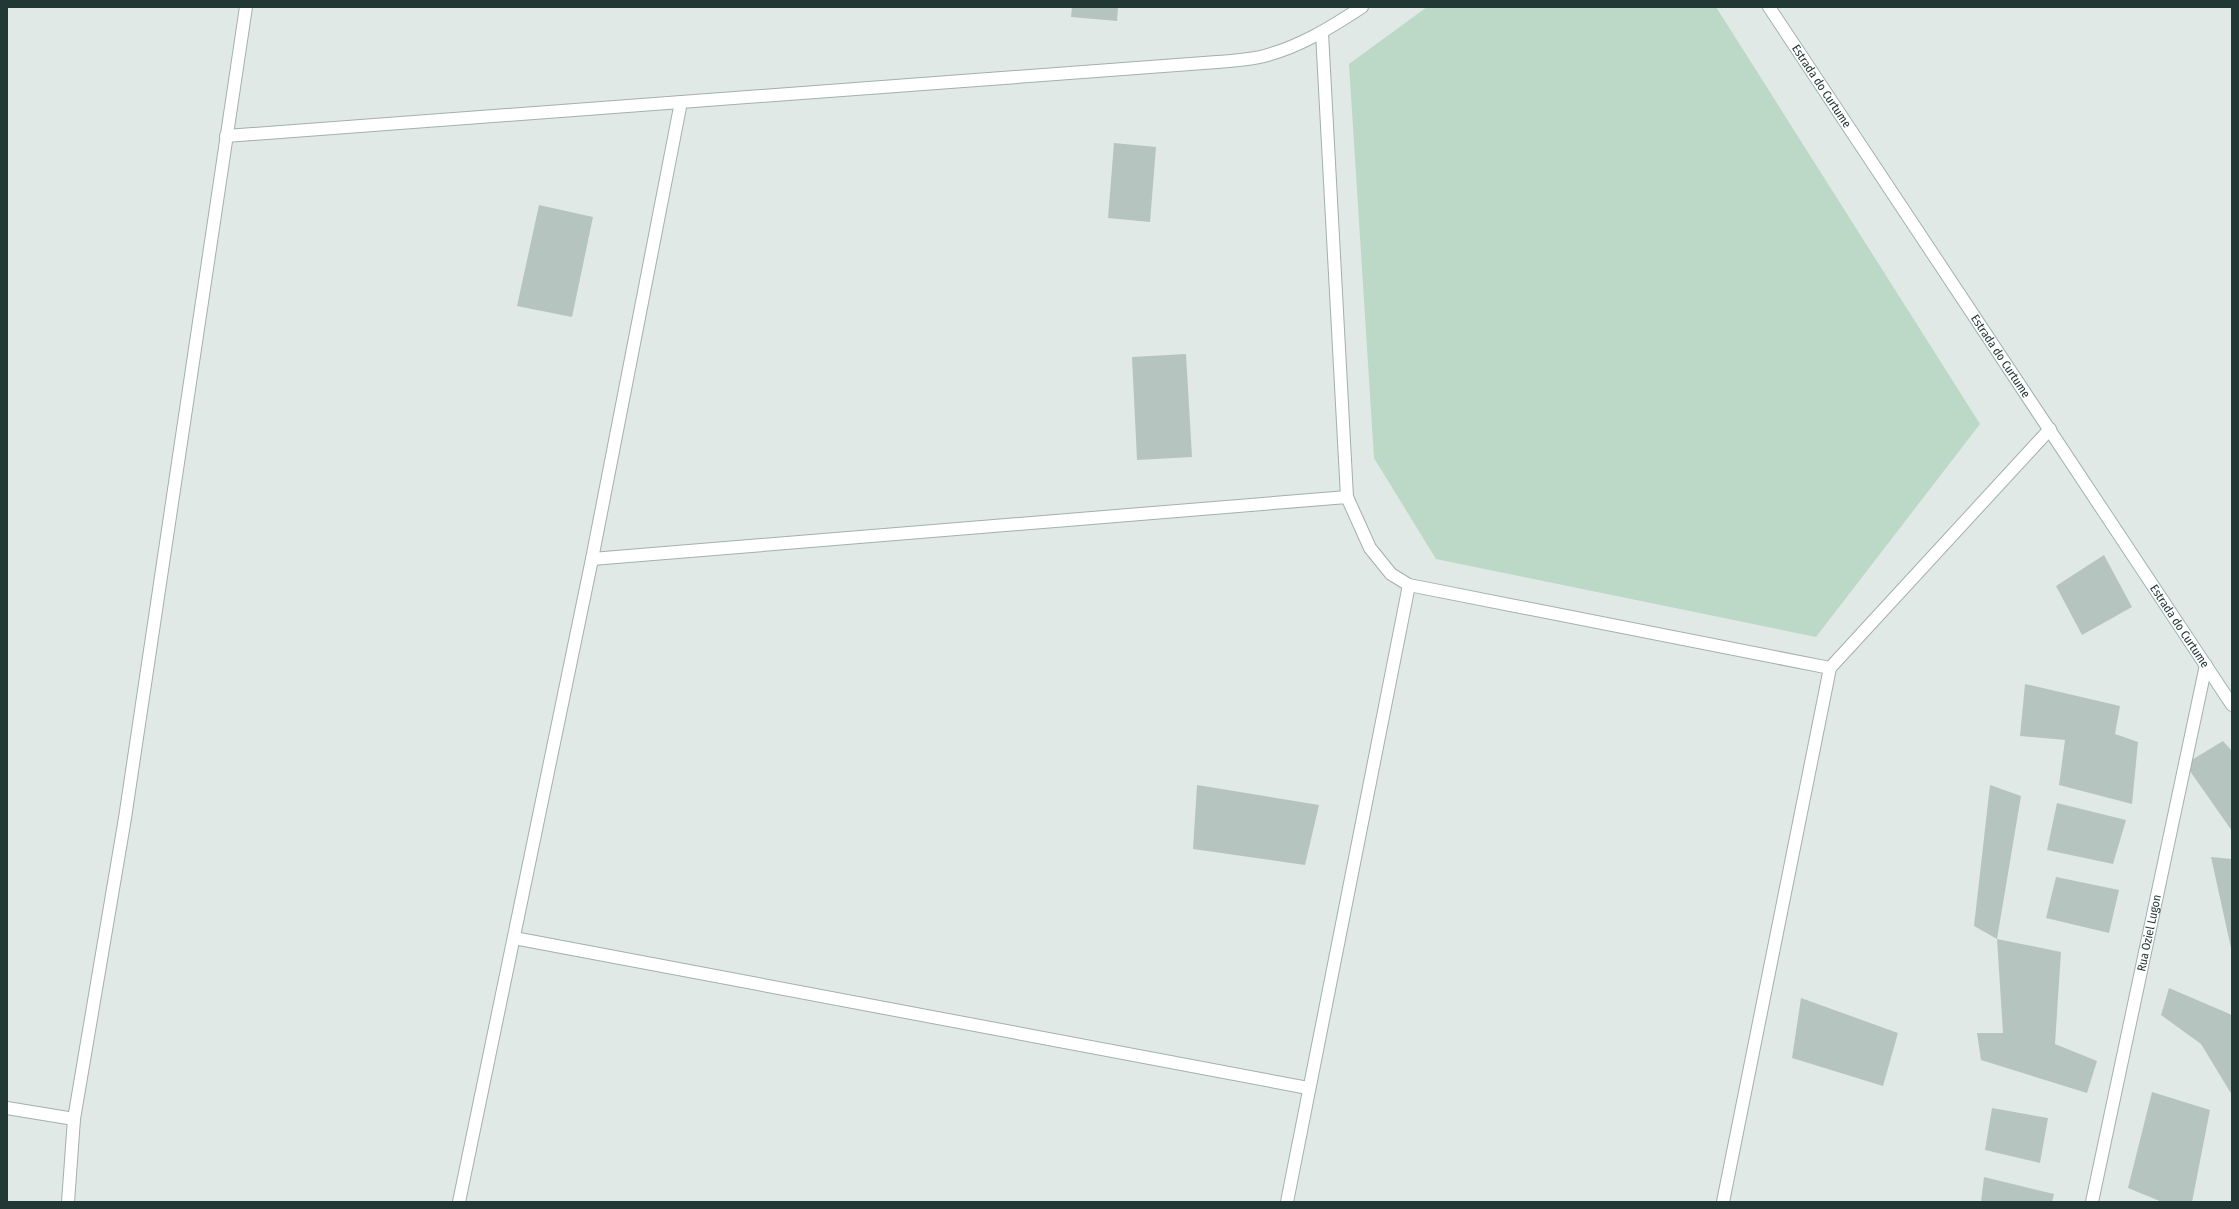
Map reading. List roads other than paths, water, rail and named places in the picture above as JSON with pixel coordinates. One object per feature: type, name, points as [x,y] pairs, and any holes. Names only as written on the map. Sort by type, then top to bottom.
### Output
[{"type":"street","points":[[68,1202],[74,1119],[125,818],[246,7]]},
{"type":"street","points":[[226,136],[1217,62],[1260,57],[1289,48],[1322,32],[1362,7]]},
{"type":"street","name":"Estrada do Curtume","points":[[1769,7],[2232,705]]},
{"type":"street","points":[[1322,32],[1347,497],[1370,548],[1392,574],[1410,585],[1830,668]]},
{"type":"street","points":[[460,1202],[592,559],[681,102]]},
{"type":"street","points":[[1723,1202],[1830,668],[2050,429]]},
{"type":"street","points":[[592,559],[1347,497]]},
{"type":"street","points":[[1287,1202],[1308,1088],[1410,585]]},
{"type":"street","name":"Rua Oziel Lugon","points":[[2092,1202],[2206,665]]},
{"type":"street","points":[[514,938],[1308,1088]]},
{"type":"street","points":[[7,1108],[74,1119]]}]
